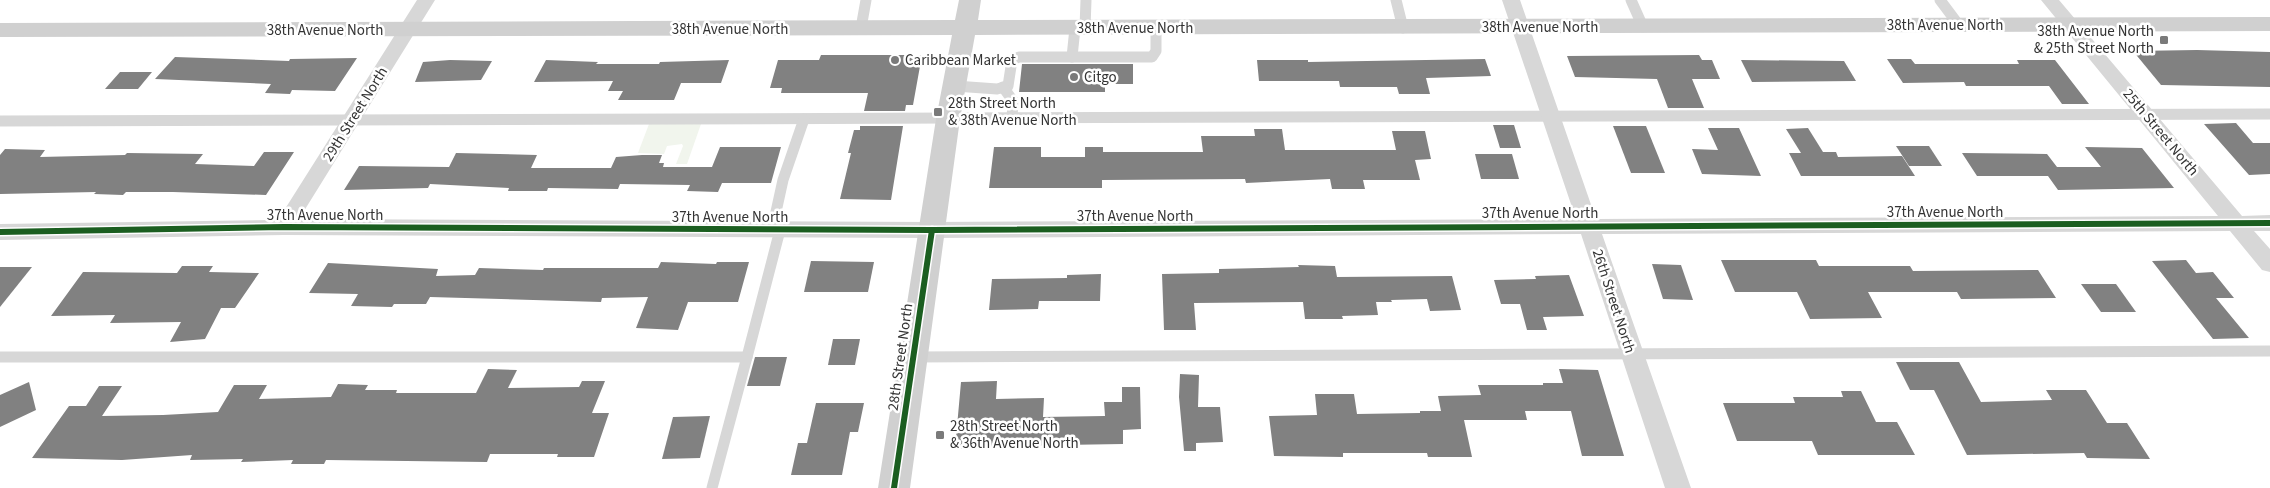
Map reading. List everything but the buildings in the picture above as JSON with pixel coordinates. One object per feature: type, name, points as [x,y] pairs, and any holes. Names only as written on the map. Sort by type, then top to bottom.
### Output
[{"type":"main road","name":"28th Street North","points":[[894,488],[948,119],[970,0]]},
{"type":"main road","name":"38th Avenue North","points":[[0,30],[1521,28],[1958,24],[2270,24]]},
{"type":"street","name":"29th Street North","points":[[284,228],[426,0]]},
{"type":"street","name":"26th Street North","points":[[1511,0],[1678,488]]},
{"type":"street","name":"25th Street North","points":[[2050,0],[2270,264]]},
{"type":"street","name":"37th Avenue North","points":[[0,232],[284,228],[932,230],[1589,225],[2270,223]]},
{"type":"lane","points":[[861,28],[866,0]]},
{"type":"lane","points":[[1072,57],[1086,0]]},
{"type":"lane","points":[[1396,0],[1403,28]]},
{"type":"lane","points":[[1631,0],[1642,27]]},
{"type":"lane","points":[[1940,0],[1958,24]]},
{"type":"lane","points":[[954,86],[997,89],[1008,86],[1012,60],[1020,57],[1152,57],[1156,51],[1156,28]]},
{"type":"lane","points":[[1003,87],[1013,101],[1012,119]]},
{"type":"lane","points":[[0,121],[1552,118],[2270,114]]},
{"type":"lane","points":[[712,488],[747,356],[776,230],[783,180],[804,119]]},
{"type":"lane","points":[[913,356],[2270,351]]},
{"type":"lane","points":[[0,356],[747,356]]},
{"type":"shaded area","points":[[649,124],[701,124],[687,164],[676,164],[683,146],[682,144],[667,146],[664,154],[638,153]]},
{"type":"cycle path","points":[[0,232],[284,227],[932,230],[2270,223]]},
{"type":"cycle path","points":[[894,488],[932,230]]},
{"type":"place","name":"38th Avenue North & 25th Street North","points":[[2164,40]]},
{"type":"place","name":"Caribbean Market","points":[[895,60]]},
{"type":"place","name":"Citgo","points":[[1074,77]]},
{"type":"place","name":"28th Street North & 38th Avenue North","points":[[938,112]]},
{"type":"place","name":"28th Street North & 36th Avenue North","points":[[940,435]]}]
